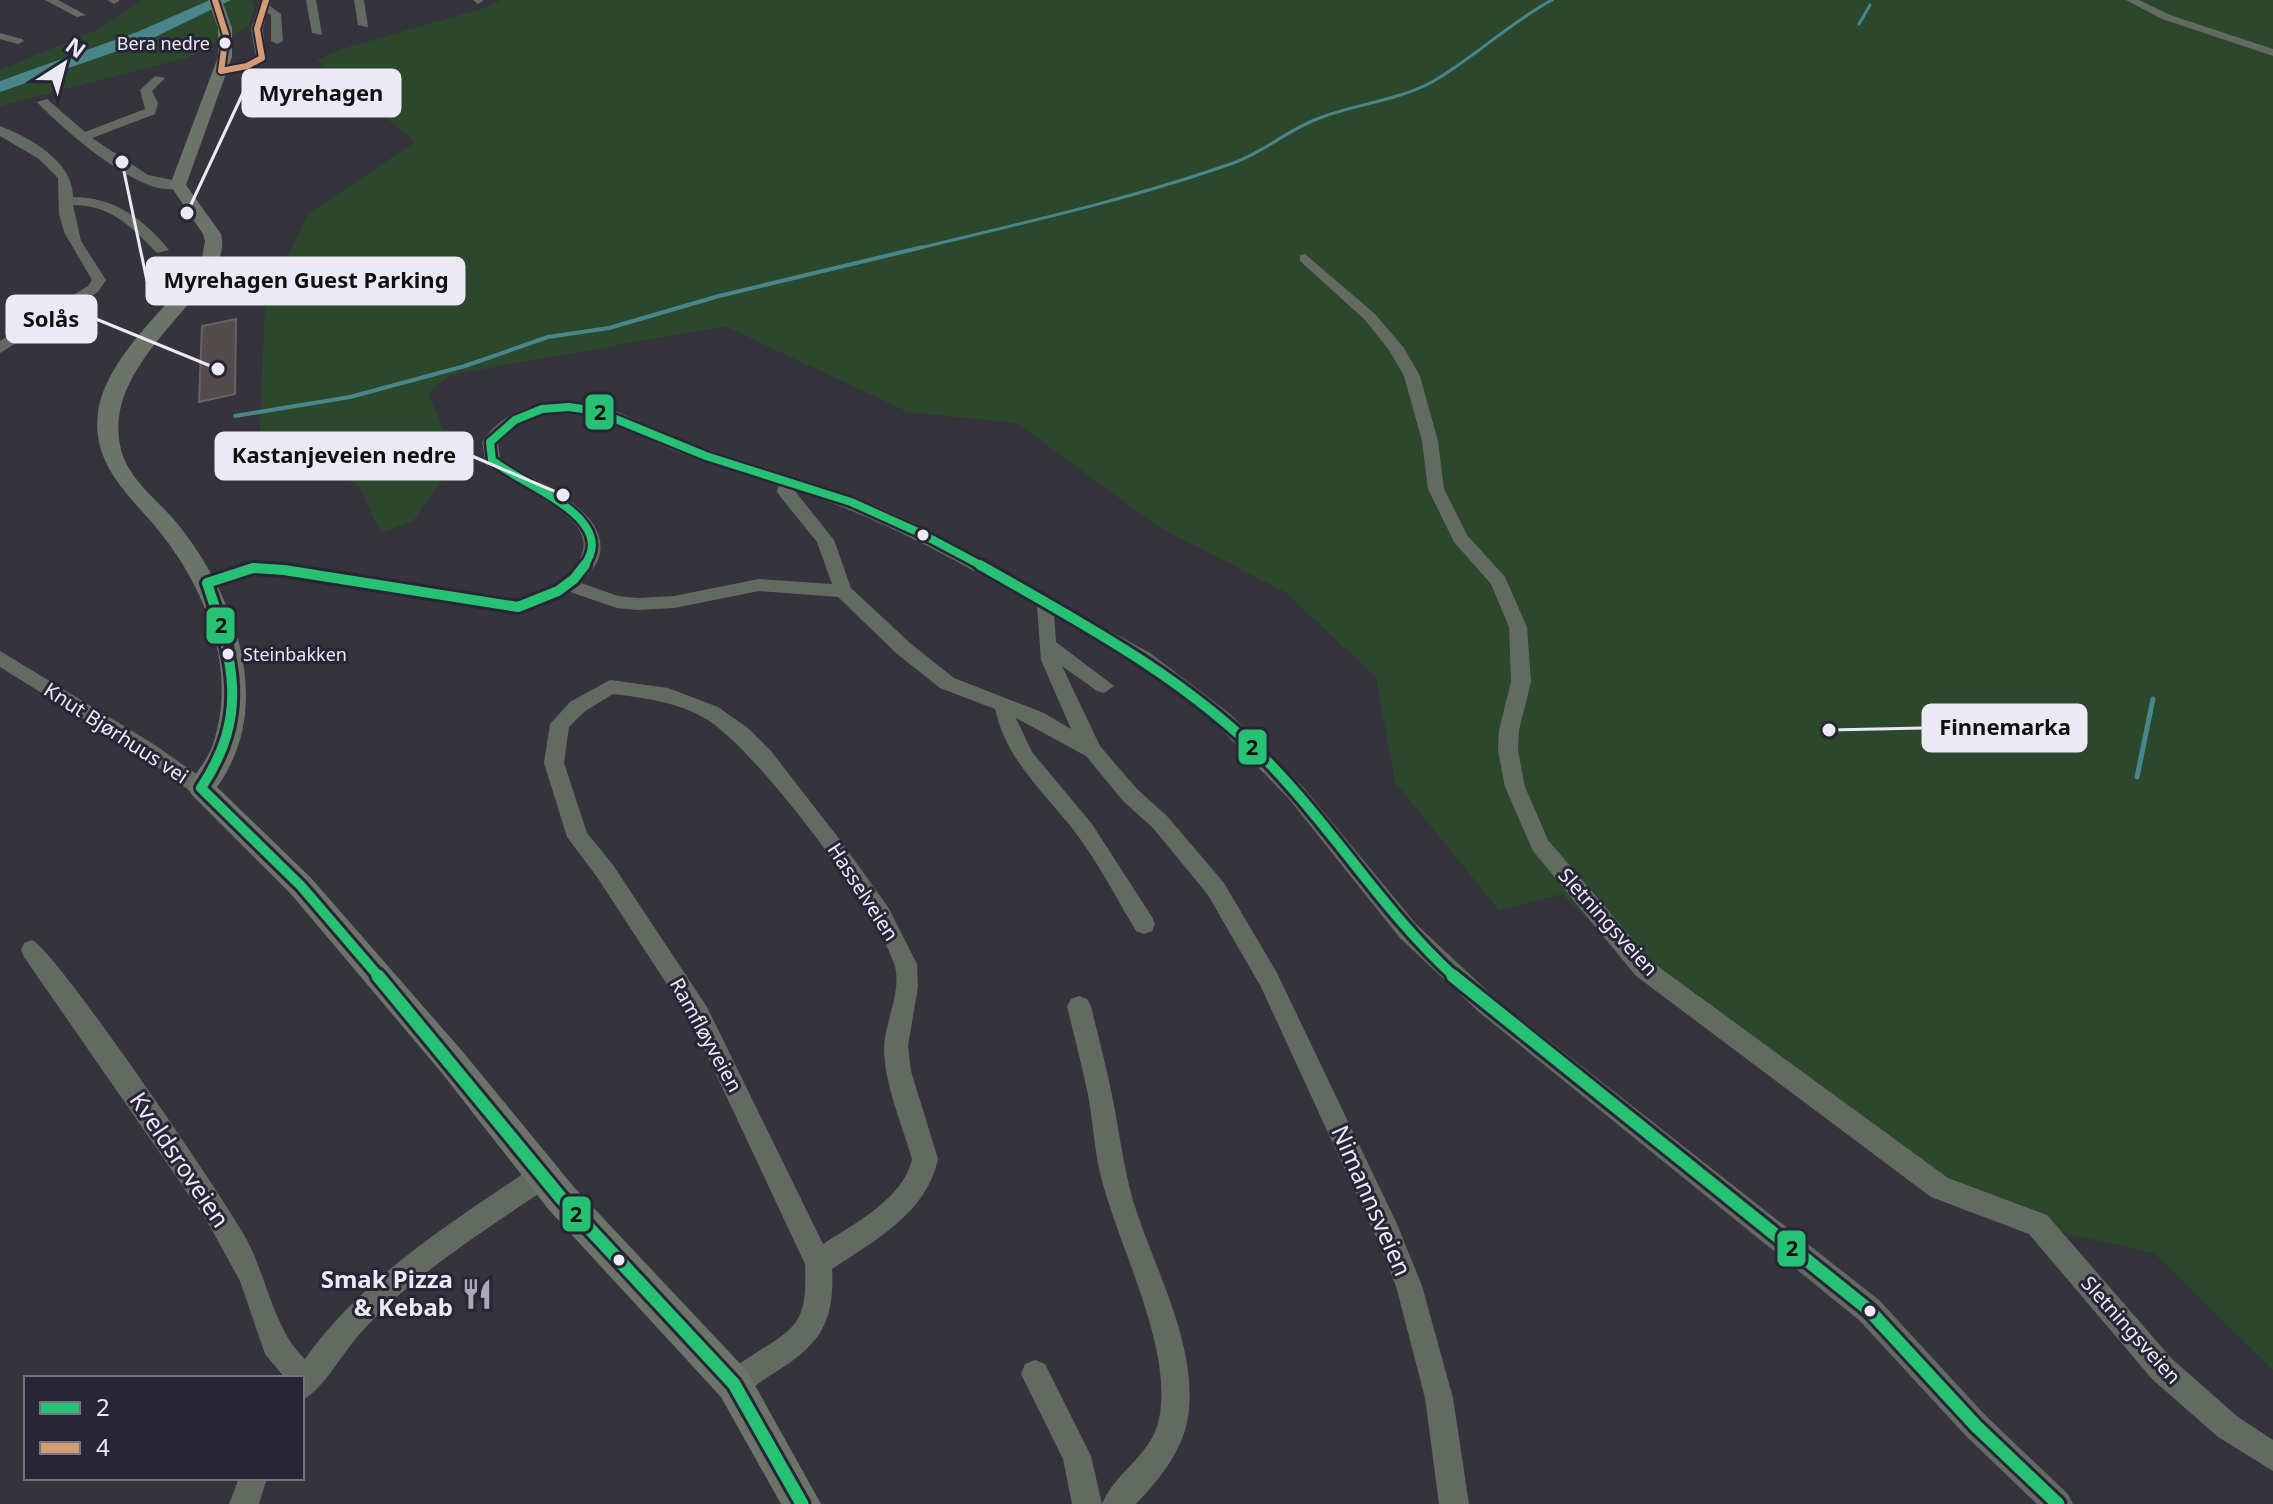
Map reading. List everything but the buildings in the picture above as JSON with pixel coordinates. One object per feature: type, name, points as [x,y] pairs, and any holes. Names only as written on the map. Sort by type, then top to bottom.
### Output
[{"type":"main road","points":[[201,788],[218,769],[224,756],[233,703],[229,654],[207,583],[176,538],[122,477],[109,445],[107,428],[111,398],[128,364],[202,271],[214,250],[212,235],[178,185],[205,104],[221,71],[227,43],[216,2]]},
{"type":"main road","name":"Knut Bjørhuus vei","points":[[201,788],[256,839],[339,929],[452,1062],[542,1176],[734,1384],[802,1504]]},
{"type":"street","points":[[50,0],[81,15]]},
{"type":"street","points":[[311,0],[318,33]]},
{"type":"street","points":[[359,0],[364,25]]},
{"type":"street","points":[[2117,1],[2135,2],[2273,53]]},
{"type":"street","points":[[2159,13],[2163,1]]},
{"type":"street","points":[[221,71],[247,66],[262,58],[257,29],[264,5],[276,14],[277,41]]},
{"type":"street","points":[[0,36],[18,41]]},
{"type":"street","points":[[84,137],[151,111],[152,103],[146,90],[159,78]]},
{"type":"street","points":[[43,102],[121,164],[156,184],[178,185]]},
{"type":"street","points":[[0,130],[58,169],[67,185],[65,201],[72,235],[84,261],[99,280],[98,284],[0,348]]},
{"type":"street","points":[[65,201],[114,206],[134,221],[162,250]]},
{"type":"street","name":"Sletningsveien","points":[[1305,258],[1370,317],[1396,348],[1412,376],[1430,441],[1436,489],[1460,538],[1499,581],[1518,627],[1521,682],[1509,730],[1508,750],[1515,787],[1540,845],[1644,969],[1940,1188],[2038,1224],[2162,1369],[2228,1427],[2273,1457]]},
{"type":"street","points":[[207,583],[253,568],[284,570],[518,607],[554,595],[580,574],[592,555],[592,533],[580,515],[508,474],[492,460],[490,442],[503,426],[523,413],[550,407],[580,407],[607,413],[681,447],[852,502],[906,526],[1143,658],[1222,718],[1296,793],[1408,931],[1442,965],[1869,1310],[1976,1426],[2058,1504]]},
{"type":"street","points":[[789,482],[785,491],[825,540],[843,591],[903,648],[947,683],[1037,718],[1093,751]]},
{"type":"street","points":[[568,585],[617,602],[638,604],[674,602],[759,585],[843,591]]},
{"type":"street","points":[[1046,603],[1043,625],[1057,683],[1093,751]]},
{"type":"street","points":[[1048,646],[1104,686]]},
{"type":"street","name":"Knut Bjørhuus vei","points":[[0,658],[145,748],[201,788]]},
{"type":"street","name":"Ramfløyveien","points":[[610,687],[577,707],[560,724],[554,763],[578,837],[605,871],[699,1014],[818,1263],[821,1287],[807,1333],[788,1352],[734,1384]]},
{"type":"street","name":"Hasselveien","points":[[610,687],[661,693],[694,704],[741,733],[764,757],[833,846],[891,933],[906,964],[907,987],[896,1046],[899,1071],[925,1159],[924,1171],[896,1207],[818,1263]]},
{"type":"street","points":[[1003,704],[1010,733],[1024,761],[1084,828],[1144,924]]},
{"type":"street","name":"Nimannsveien","points":[[1093,751],[1216,889],[1269,980],[1388,1233],[1409,1286],[1439,1398],[1454,1504]]},
{"type":"street","name":"Kveldsroveien","points":[[32,950],[97,1035],[217,1215],[250,1273],[272,1343],[298,1376]]},
{"type":"street","points":[[1079,1006],[1099,1091],[1113,1173],[1168,1351],[1174,1387],[1175,1409],[1169,1433],[1157,1457],[1116,1504]]},
{"type":"street","points":[[304,1382],[348,1325],[383,1291],[542,1176]]},
{"type":"street","points":[[1035,1374],[1076,1454],[1084,1478],[1087,1504]]},
{"type":"street","points":[[244,1504],[252,1480]]},
{"type":"green space","points":[[142,0],[251,0],[255,7],[248,27],[189,57],[0,106],[0,70],[99,29]]},
{"type":"green space","points":[[500,0],[2273,0],[2273,1370],[2154,1253],[1962,1210],[1909,1181],[1639,968],[1562,894],[1499,910],[1395,782],[1376,677],[1285,592],[1160,528],[1017,423],[908,412],[725,326],[449,375],[428,394],[443,428],[471,438],[413,521],[381,533],[359,487],[323,459],[259,455],[265,303],[308,214],[415,142],[317,60],[342,49],[488,7]]},
{"type":"waterway","points":[[0,87],[143,36],[223,0]]},
{"type":"waterway","points":[[915,249],[1117,199],[1236,162],[1317,119],[1404,94],[1432,82],[1552,0]]},
{"type":"waterway","points":[[1859,24],[1870,5]]},
{"type":"waterway","points":[[235,416],[350,397],[465,366],[548,337],[609,328],[719,296],[923,247]]},
{"type":"waterway","points":[[2137,777],[2153,699]]},
{"type":"transit line","name":"4","points":[[215,0],[226,35],[221,71],[247,66],[262,58],[257,29],[266,0]]},
{"type":"transit line","name":"2","points":[[802,1504],[734,1384],[561,1198],[452,1062],[301,886],[201,788],[217,763],[227,739],[233,688],[224,636],[207,583],[253,568],[284,570],[518,607],[558,591],[574,579],[588,561],[593,545],[591,531],[569,508],[508,474],[492,460],[490,442],[515,420],[542,409],[569,407],[596,411],[706,456],[874,511],[942,545],[1167,676],[1241,736],[1294,790],[1406,928],[1442,965],[1487,1005],[1869,1310],[1976,1426],[2058,1504]]},
{"type":"place","name":"Bera nedre","points":[[225,43]]},
{"type":"place","name":"Myrehagen Guest Parking","points":[[122,162]]},
{"type":"place","name":"Myrehagen","points":[[187,213]]},
{"type":"place","name":"Solås","points":[[218,369]]},
{"type":"place","name":"Kastanjeveien nedre","points":[[563,495]]},
{"type":"place","name":"Steinbakken","points":[[228,654]]},
{"type":"place","name":"Finnemarka","points":[[1829,730]]},
{"type":"place","name":"Smak Pizza & Kebab","points":[[477,1294]]}]
